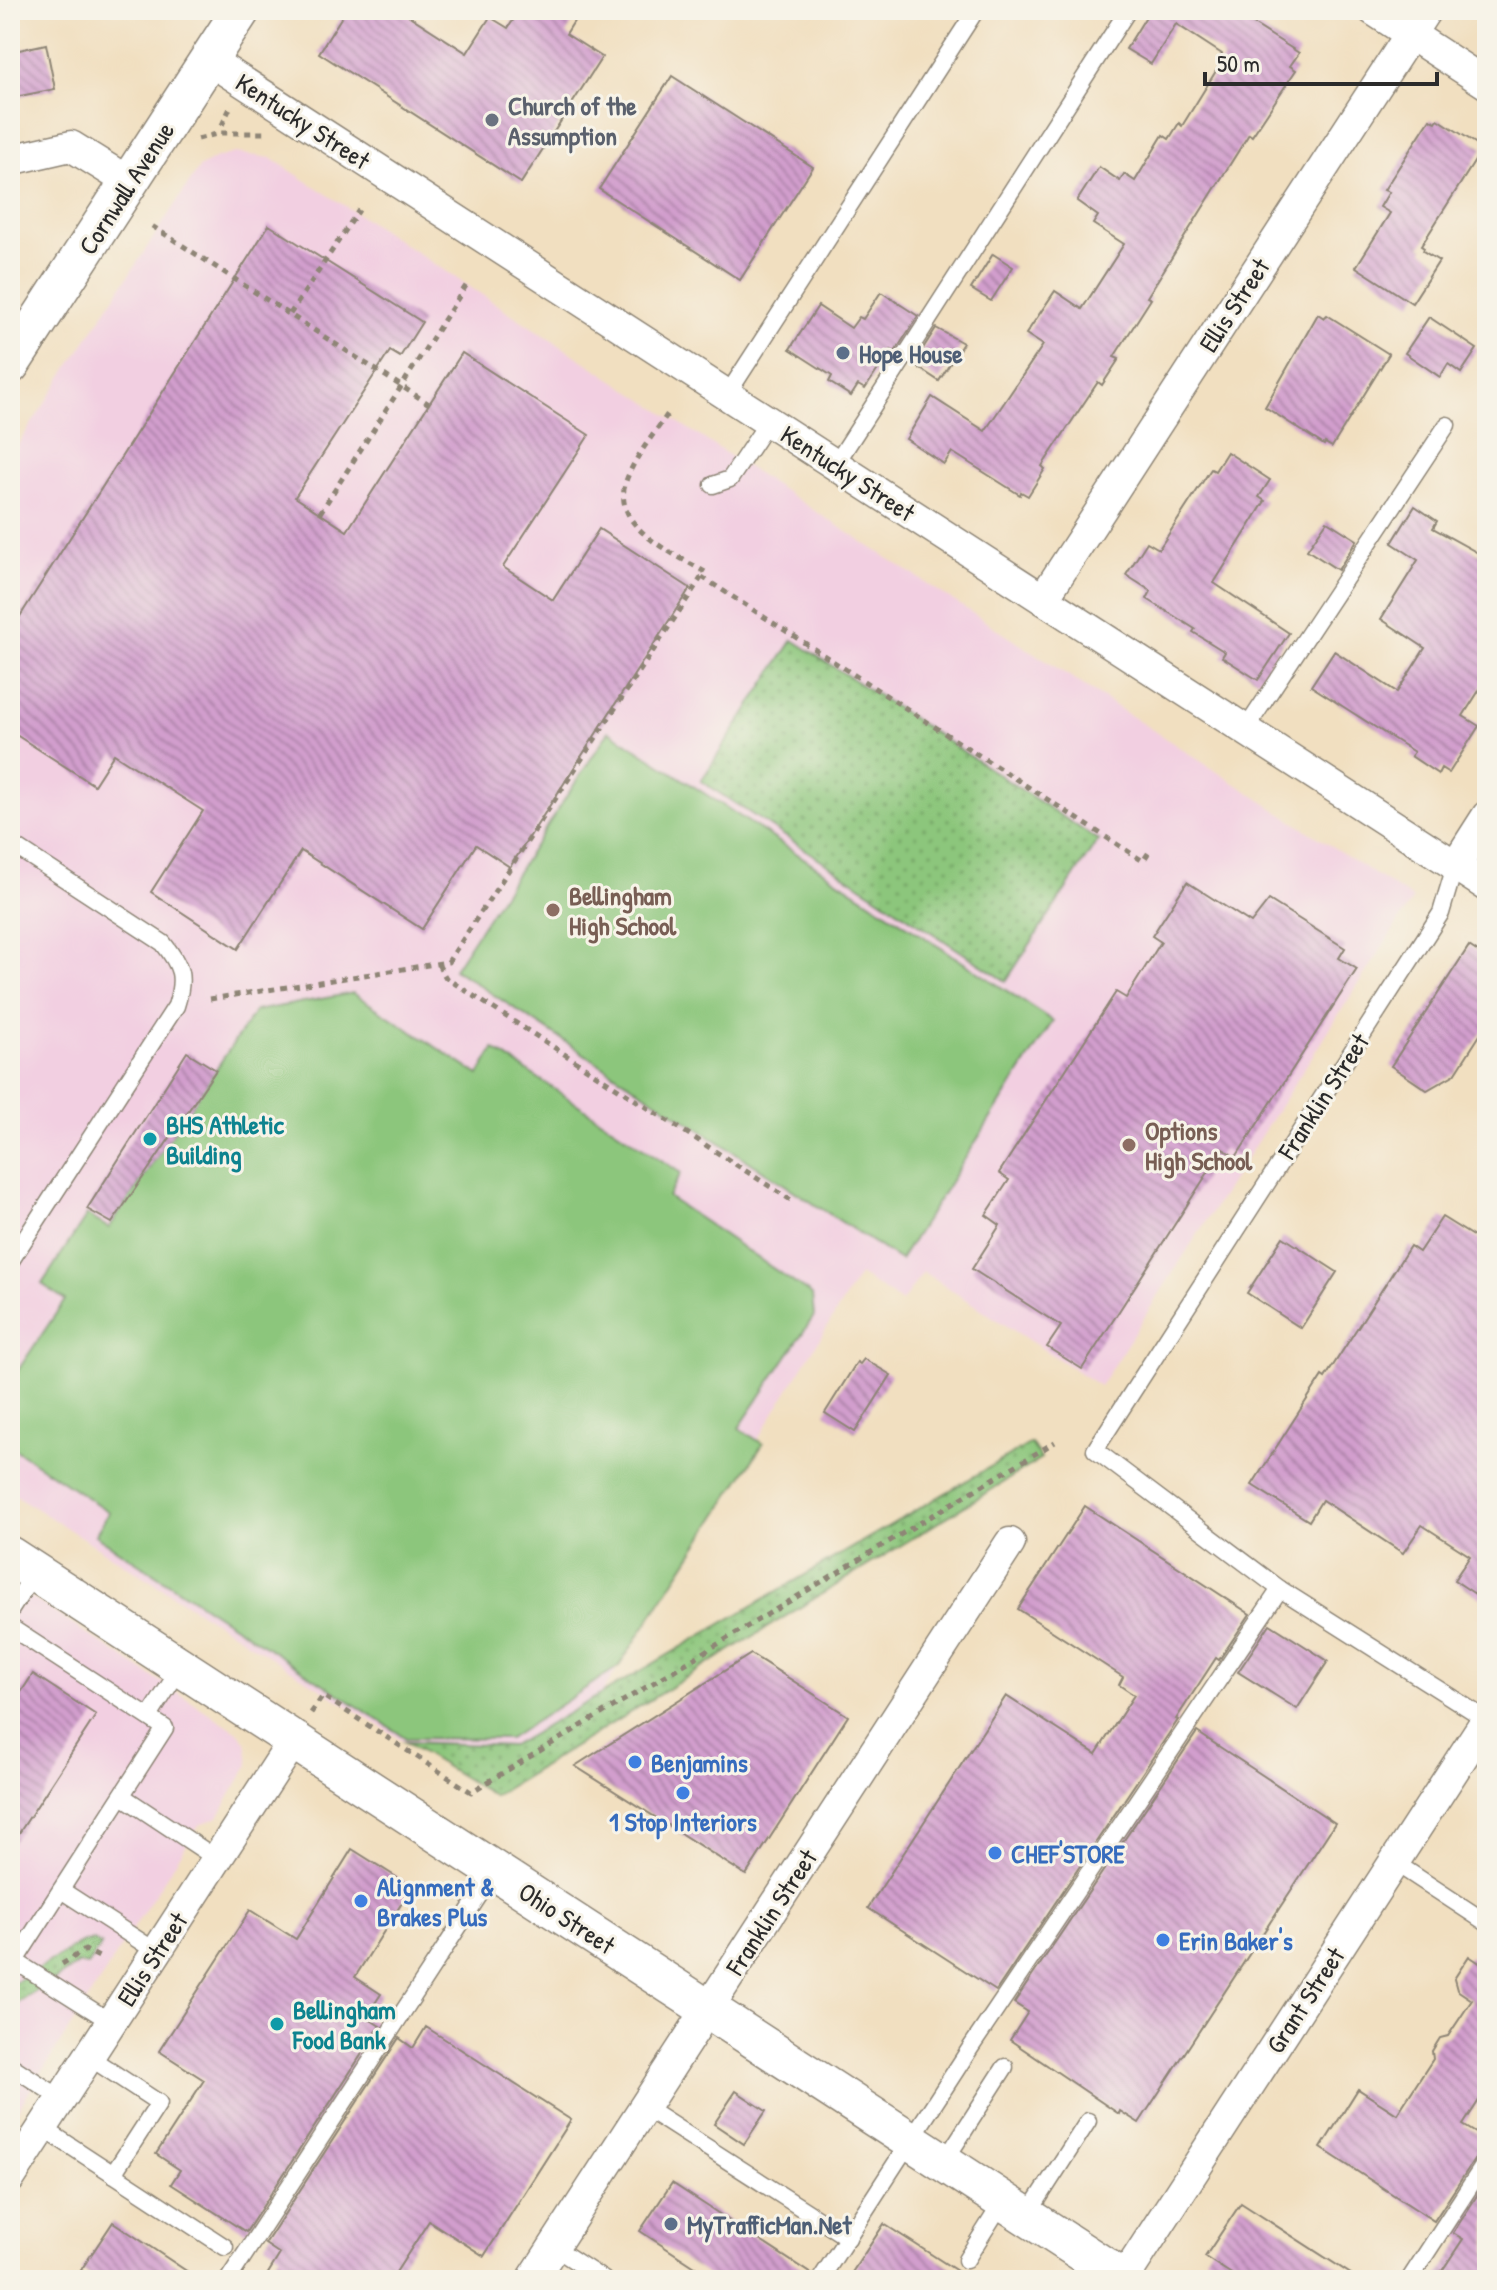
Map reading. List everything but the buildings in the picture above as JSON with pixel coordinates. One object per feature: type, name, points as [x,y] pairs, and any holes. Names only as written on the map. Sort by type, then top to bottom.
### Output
[{"type":"street","name":"Cornwall Avenue","points":[[10,365],[241,10]]},
{"type":"street","points":[[1373,10],[1418,22],[1487,84]]},
{"type":"street","name":"Ellis Street","points":[[1043,599],[1418,22]]},
{"type":"street","name":"Kentucky Street","points":[[209,60],[1487,886]]},
{"type":"street","points":[[10,160],[71,146],[129,182]]},
{"type":"street","name":"Franklin Street","points":[[1455,866],[1487,816]]},
{"type":"street","name":"Franklin Street","points":[[532,2280],[1010,1543]]},
{"type":"street","name":"Ohio Street","points":[[23,1564],[1124,2280]]},
{"type":"street","name":"Grant Street","points":[[1124,2280],[1394,1862],[1483,1734]]},
{"type":"street","name":"Ellis Street","points":[[10,2178],[294,1740]]},
{"type":"lane","points":[[727,395],[976,10]]},
{"type":"lane","points":[[835,465],[1128,10]]},
{"type":"lane","points":[[713,485],[730,479],[768,422]]},
{"type":"lane","points":[[1245,730],[1447,425]]},
{"type":"lane","points":[[10,843],[163,943],[178,962],[183,983],[176,1006],[10,1262]]},
{"type":"lane","name":"Franklin Street","points":[[1280,1589],[1095,1450],[1441,913],[1455,866]]},
{"type":"lane","points":[[10,1611],[23,1564]]},
{"type":"lane","points":[[820,2280],[1280,1589],[1483,1734]]},
{"type":"lane","points":[[10,1627],[165,1728],[15,1961],[111,2022]]},
{"type":"lane","points":[[149,1717],[181,1667]]},
{"type":"lane","points":[[122,1796],[217,1859]]},
{"type":"lane","points":[[1394,1862],[1487,1923]]},
{"type":"lane","points":[[228,2280],[495,1871]]},
{"type":"lane","points":[[61,1890],[157,1952]]},
{"type":"lane","points":[[89,2057],[159,2103],[113,2174]]},
{"type":"lane","points":[[10,2065],[62,2099]]},
{"type":"lane","points":[[944,2162],[1005,2067]]},
{"type":"lane","points":[[644,2107],[848,2238]]},
{"type":"lane","points":[[966,2260],[1015,2209],[1088,2121]]},
{"type":"lane","points":[[43,2128],[225,2247]]},
{"type":"lane","points":[[1409,2280],[1487,2160]]},
{"type":"lane","points":[[554,2247],[604,2280]]},
{"type":"path","points":[[222,125],[231,107]]},
{"type":"path","points":[[194,140],[220,133],[269,134]]},
{"type":"path","points":[[290,314],[359,210]]},
{"type":"path","points":[[152,226],[429,404]]},
{"type":"path","points":[[320,513],[469,281]]},
{"type":"path","points":[[210,999],[448,962],[705,572],[637,528],[628,516],[624,500],[625,483],[632,468],[669,412]]},
{"type":"path","points":[[702,577],[1143,861],[1151,849]]},
{"type":"path","points":[[438,964],[446,978],[791,1200]]},
{"type":"path","points":[[294,1740],[323,1696],[471,1792],[1055,1442]]},
{"type":"shaded area","name":"Bellingham High School","points":[[235,153],[271,158],[1413,899],[1100,1386],[923,1272],[902,1302],[859,1275],[602,1693],[512,1746],[405,1742],[10,1492],[10,457],[199,168],[216,158]]},
{"type":"shaded area","points":[[10,1584],[238,1732],[246,1742],[249,1764],[218,1817],[199,1825],[10,2122],[10,2008],[79,1963],[84,1963],[83,1942],[10,1985]]},
{"type":"green space","points":[[793,640],[1098,840],[1006,981],[701,781]]},
{"type":"green space","points":[[609,731],[1053,1021],[900,1260],[454,969]]},
{"type":"green space","points":[[353,993],[479,1075],[494,1049],[681,1173],[668,1197],[812,1295],[814,1316],[739,1428],[763,1444],[619,1666],[509,1739],[406,1738],[95,1535],[109,1512],[10,1446],[10,1382],[65,1300],[42,1284],[87,1215],[109,1228],[255,1011]]},
{"type":"green space","points":[[1031,1443],[1041,1459],[494,1796],[405,1742],[512,1746]]},
{"type":"green space","points":[[94,1941],[101,1945],[88,1965],[79,1964],[10,2008],[10,1985],[83,1942]]},
{"type":"place","name":"Church of the Assumption","points":[[492,120]]},
{"type":"place","name":"Hope House","points":[[843,353]]},
{"type":"place","name":"Bellingham High School","points":[[553,910]]},
{"type":"place","name":"BHS Athletic Building","points":[[150,1139]]},
{"type":"place","name":"Options High School","points":[[1129,1145]]},
{"type":"place","name":"Benjamins","points":[[635,1762]]},
{"type":"place","name":"1 Stop Interiors","points":[[683,1793]]},
{"type":"place","name":"CHEF'STORE","points":[[995,1853]]},
{"type":"place","name":"Alignment & Brakes Plus","points":[[361,1901]]},
{"type":"place","name":"Erin Baker's","points":[[1163,1940]]},
{"type":"place","name":"Bellingham Food Bank","points":[[277,2024]]},
{"type":"place","name":"MyTrafficMan.Net","points":[[671,2224]]}]
